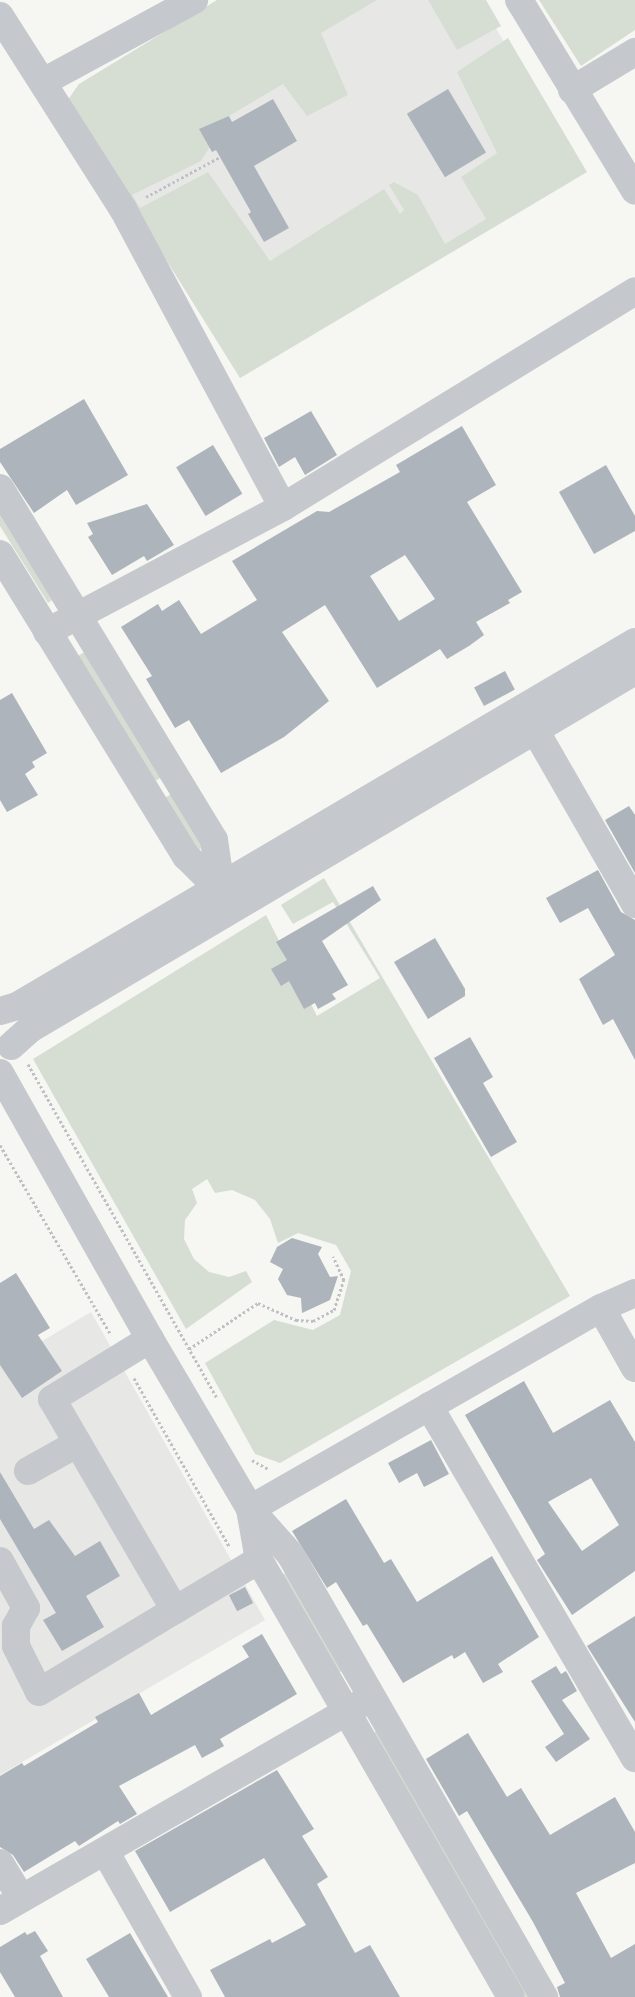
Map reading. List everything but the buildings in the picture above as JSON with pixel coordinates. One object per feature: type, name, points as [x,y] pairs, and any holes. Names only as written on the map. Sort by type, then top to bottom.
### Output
[{"type":"street","points":[[519,0],[635,191]]},
{"type":"street","points":[[43,82],[182,3]]},
{"type":"street","points":[[0,16],[123,209],[283,507]]},
{"type":"street","points":[[572,90],[635,52]]},
{"type":"street","points":[[47,632],[283,507],[635,291]]},
{"type":"street","points":[[0,488],[79,614],[175,779],[214,840],[227,899]]},
{"type":"street","points":[[0,554],[186,856],[227,899]]},
{"type":"street","points":[[13,1054],[30,1030],[227,899],[377,808],[635,642]]},
{"type":"street","points":[[377,808],[535,730],[635,671]]},
{"type":"street","points":[[535,730],[635,904]]},
{"type":"street","points":[[148,795],[175,779]]},
{"type":"street","points":[[13,1054],[11,1030],[0,1012],[17,1006],[227,899]]},
{"type":"street","points":[[0,1072],[150,1339],[250,1509],[290,1554],[544,1997]]},
{"type":"street","points":[[250,1509],[601,1308],[635,1293]]},
{"type":"street","points":[[601,1308],[635,1368]]},
{"type":"street","points":[[150,1339],[52,1399],[175,1610]]},
{"type":"street","points":[[429,1406],[635,1758]]},
{"type":"street","points":[[28,1472],[78,1443]]},
{"type":"street","points":[[250,1509],[251,1565],[346,1712],[511,1997]]},
{"type":"street","points":[[0,1561],[26,1608],[16,1626],[16,1646],[39,1692],[251,1565]]},
{"type":"street","points":[[0,1863],[10,1905],[372,1697]]},
{"type":"street","points":[[105,1851],[188,1997]]},
{"type":"path","points":[[123,209],[220,157]]},
{"type":"path","points":[[13,1054],[27,1064],[218,1400]]},
{"type":"path","points":[[0,1145],[122,1356],[251,1565]]},
{"type":"path","points":[[165,1364],[258,1303],[296,1320],[313,1321],[334,1310],[344,1280],[333,1256]]},
{"type":"path","points":[[247,1451],[261,1467],[274,1470]]},
{"type":"shaded area","points":[[217,0],[377,0],[321,33],[348,95],[307,116],[283,84],[229,116],[201,161],[132,195],[140,208],[208,172],[270,261],[384,189],[400,214],[404,210],[389,185],[394,182],[418,195],[445,244],[486,219],[461,177],[497,153],[457,72],[508,38],[587,172],[240,378],[67,101],[79,84]]},
{"type":"shaded area","points":[[236,0],[479,0],[582,173],[240,378],[71,97]]},
{"type":"shaded area","points":[[428,0],[486,0],[501,26],[457,50]]},
{"type":"shaded area","points":[[539,0],[635,0],[635,30],[581,66]]},
{"type":"shaded area","points":[[0,515],[52,600],[48,603],[0,526]]},
{"type":"shaded area","points":[[86,651],[162,777],[155,781],[78,656]]},
{"type":"shaded area","points":[[171,794],[204,847],[198,850],[165,798]]},
{"type":"shaded area","points":[[324,878],[570,1296],[280,1463],[255,1454],[205,1363],[274,1320],[313,1330],[340,1315],[351,1271],[336,1245],[298,1233],[278,1243],[270,1219],[255,1200],[232,1190],[215,1193],[207,1179],[192,1189],[197,1203],[185,1220],[184,1239],[194,1259],[209,1272],[229,1277],[246,1271],[252,1282],[186,1329],[33,1059],[266,915],[317,1016],[380,978],[333,902],[293,924],[281,905]]},
{"type":"shaded area","points":[[91,1312],[265,1620],[0,1775],[0,1366]]},
{"type":"shaded area","points":[[287,1572],[344,1670],[337,1673],[281,1576]]},
{"type":"shaded area","points":[[380,1729],[534,1997],[525,1997],[373,1733]]}]
